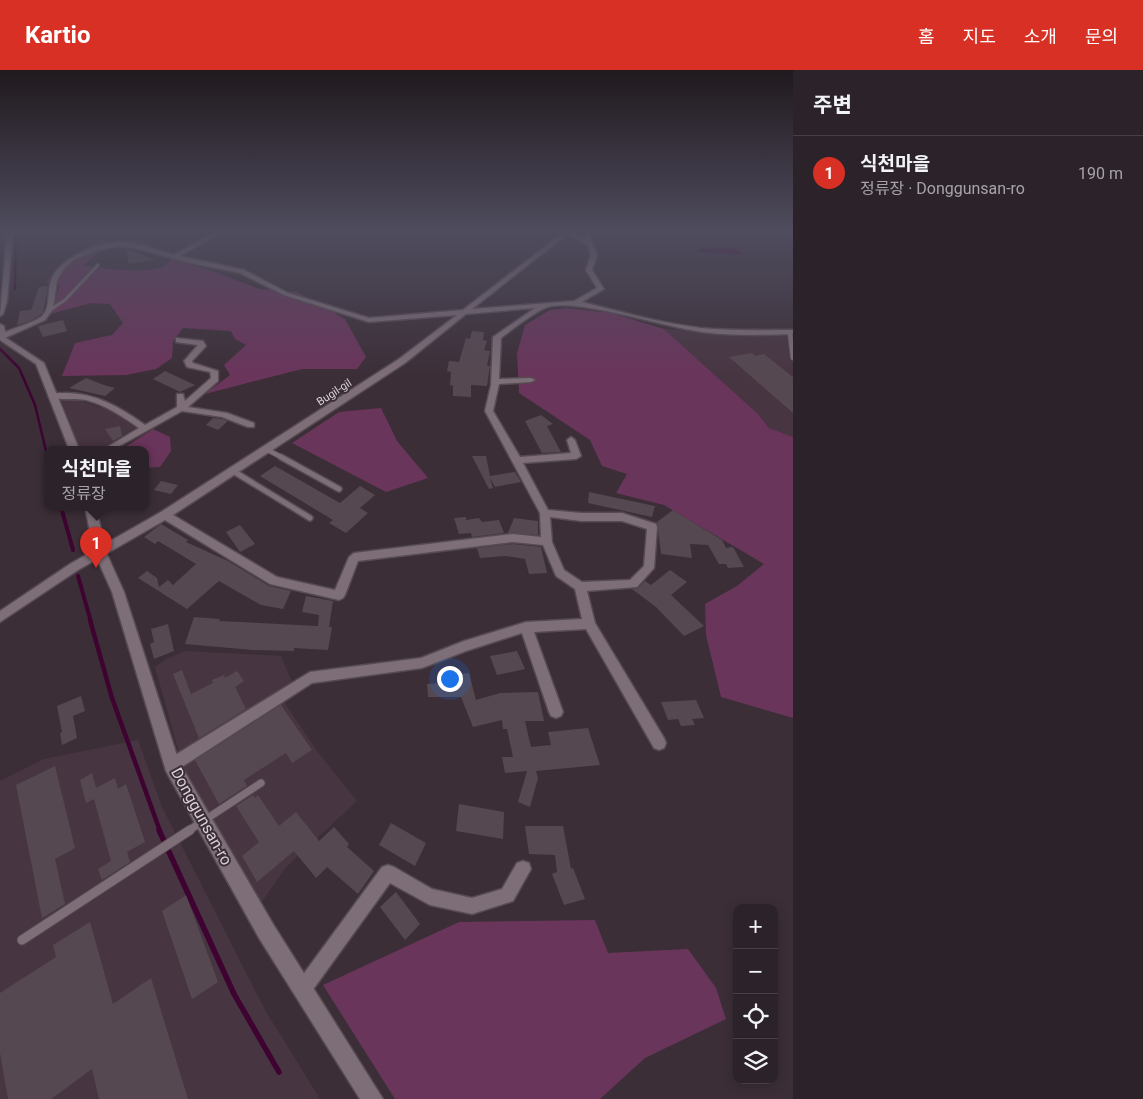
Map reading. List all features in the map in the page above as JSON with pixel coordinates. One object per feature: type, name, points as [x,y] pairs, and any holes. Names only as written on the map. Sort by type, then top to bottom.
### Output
[{"type":"street","points":[[0,314],[4,300],[6,280]]},
{"type":"street","points":[[1,336],[43,319],[47,312],[54,280]]},
{"type":"street","points":[[259,280],[286,294],[369,320],[576,303],[665,324],[701,330],[743,333],[791,332]]},
{"type":"street","name":"Bugil-gil","points":[[0,617],[74,567],[165,515],[402,361],[507,280]]},
{"type":"street","points":[[576,303],[601,289],[595,280]]},
{"type":"street","points":[[543,306],[497,337],[494,382],[495,398],[489,410],[545,513],[547,542],[560,573],[580,587],[633,584],[649,568],[652,527],[622,517],[581,517],[545,513]]},
{"type":"street","points":[[0,326],[1,336],[40,363],[73,446]]},
{"type":"street","points":[[113,446],[181,408],[215,379],[214,371],[190,365],[188,361],[202,346],[200,343],[179,340]]},
{"type":"street","points":[[494,382],[531,380]]},
{"type":"street","points":[[52,396],[74,394],[115,407],[144,428]]},
{"type":"street","points":[[180,396],[181,408]]},
{"type":"street","points":[[181,408],[224,415],[251,425]]},
{"type":"street","points":[[517,460],[576,456],[571,440]]},
{"type":"street","name":"Donggunsan-ro","points":[[91,511],[100,552],[118,592],[172,764],[266,931],[372,1099]]},
{"type":"street","points":[[165,515],[274,581],[339,595],[354,557],[513,538],[547,542]]},
{"type":"street","points":[[580,587],[589,624],[659,743]]},
{"type":"street","points":[[172,764],[310,678],[422,663],[464,646],[526,627],[589,624]]},
{"type":"street","points":[[526,627],[556,712]]},
{"type":"street","points":[[303,990],[388,873],[430,897],[472,906],[507,895],[522,869]]},
{"type":"lane","points":[[47,312],[65,300],[84,280]]},
{"type":"lane","points":[[791,332],[793,358]]},
{"type":"lane","points":[[266,449],[339,489]]},
{"type":"lane","points":[[233,471],[310,518]]},
{"type":"lane","points":[[22,940],[261,783]]},
{"type":"shaded area","points":[[48,280],[236,280],[259,289],[297,292],[345,319],[366,357],[357,369],[302,369],[205,394],[230,375],[224,365],[246,345],[235,339],[231,331],[183,328],[173,341],[172,358],[156,369],[126,375],[62,376],[75,343],[112,335],[123,323],[110,304],[91,303],[50,314],[60,285],[46,282]]},
{"type":"shaded area","points":[[566,308],[611,313],[664,329],[758,414],[769,428],[793,437],[793,718],[721,697],[706,635],[705,604],[737,586],[764,564],[664,505],[616,493],[627,474],[602,466],[590,440],[519,393],[517,353],[525,325],[550,310]]},
{"type":"shaded area","points":[[664,329],[793,336],[793,437],[769,428],[758,414]]},
{"type":"shaded area","points":[[72,398],[114,412],[135,428],[106,446],[79,446],[61,399]]},
{"type":"shaded area","points":[[381,408],[397,441],[428,478],[386,492],[292,443],[339,412]]},
{"type":"shaded area","points":[[153,429],[170,437],[171,451],[160,467],[149,468],[149,446],[127,446]]},
{"type":"shaded area","points":[[185,651],[281,656],[292,682],[284,702],[317,751],[357,801],[286,867],[261,903],[212,823],[182,764],[155,667],[166,659]]},
{"type":"shaded area","points":[[138,740],[162,807],[265,1010],[320,1099],[0,1099],[0,781],[44,759]]},
{"type":"shaded area","points":[[595,920],[608,953],[688,949],[716,988],[726,1019],[645,1058],[600,1099],[395,1099],[323,985],[459,922]]},
{"type":"building","points":[[48,286],[43,313],[32,320],[17,325],[20,311],[31,310],[39,287]]},
{"type":"building","points":[[63,320],[67,331],[43,337],[38,326]]},
{"type":"building","points":[[472,331],[484,332],[483,340],[487,341],[484,350],[490,351],[487,366],[490,366],[487,386],[471,385],[471,397],[453,396],[453,386],[450,385],[451,372],[447,371],[449,361],[459,362],[466,338],[470,339]]},
{"type":"building","points":[[752,353],[755,356],[764,354],[793,377],[793,413],[729,357]]},
{"type":"building","points":[[165,371],[195,385],[180,392],[153,379]]},
{"type":"building","points":[[86,378],[115,388],[105,396],[69,388]]},
{"type":"building","points":[[541,415],[553,424],[547,426],[561,452],[542,453],[525,421]]},
{"type":"building","points":[[213,418],[228,421],[218,430],[206,425]]},
{"type":"building","points":[[120,426],[122,436],[113,441],[105,429]]},
{"type":"building","points":[[472,456],[486,456],[490,476],[515,472],[521,482],[495,487],[490,478],[493,488],[489,489]]},
{"type":"building","points":[[275,466],[340,503],[360,486],[375,495],[360,508],[368,513],[346,533],[329,523],[333,520],[260,476]]},
{"type":"building","points":[[161,481],[178,485],[171,494],[154,490]]},
{"type":"building","points":[[589,492],[655,506],[652,517],[588,503]]},
{"type":"building","points":[[673,510],[722,540],[726,548],[733,547],[744,567],[728,568],[726,564],[719,564],[708,545],[690,544],[692,558],[661,554],[657,522]]},
{"type":"building","points":[[466,517],[466,520],[479,518],[482,522],[499,520],[504,533],[472,537],[471,533],[459,534],[454,518]]},
{"type":"building","points":[[514,518],[538,521],[538,535],[508,533]]},
{"type":"building","points":[[161,524],[188,540],[186,542],[228,561],[269,586],[291,591],[283,609],[261,605],[219,581],[187,609],[138,578],[147,571],[157,578],[159,587],[168,580],[173,585],[196,564],[158,541],[155,544],[144,537]]},
{"type":"building","points":[[240,525],[255,544],[240,552],[226,532]]},
{"type":"building","points":[[513,544],[541,547],[547,573],[529,574],[525,559],[506,556],[480,558],[477,548]]},
{"type":"building","points":[[670,570],[687,582],[671,595],[704,626],[684,636],[656,607],[632,589],[638,588],[645,581],[651,585]]},
{"type":"building","points":[[306,596],[333,601],[329,627],[332,627],[328,650],[294,648],[294,651],[253,650],[185,644],[194,617],[220,619],[219,621],[318,626],[319,615],[302,612]]},
{"type":"building","points":[[168,624],[174,651],[154,659],[150,644],[154,642],[151,629]]},
{"type":"building","points":[[517,651],[525,669],[497,675],[490,656]]},
{"type":"building","points":[[182,670],[191,694],[213,683],[212,680],[224,675],[225,678],[237,671],[244,681],[235,687],[246,709],[199,738],[173,674]]},
{"type":"building","points":[[469,673],[476,700],[500,693],[538,692],[544,721],[525,721],[531,747],[551,745],[548,732],[588,728],[600,765],[536,771],[538,778],[530,807],[518,802],[527,771],[505,773],[502,757],[513,757],[507,729],[503,729],[502,720],[473,727],[461,697],[428,697],[427,684],[445,683],[444,676]]},
{"type":"building","points":[[81,696],[85,711],[73,716],[77,738],[62,745],[60,733],[62,732],[57,706]]},
{"type":"building","points":[[696,700],[704,718],[692,719],[695,725],[681,726],[678,719],[668,720],[661,702]]},
{"type":"building","points":[[281,705],[312,750],[292,763],[286,753],[244,780],[247,786],[219,804],[195,760]]},
{"type":"building","points":[[55,766],[75,848],[55,859],[65,904],[42,918],[16,785]]},
{"type":"building","points":[[92,773],[96,788],[115,778],[118,789],[126,784],[145,842],[127,852],[130,862],[102,880],[98,869],[111,861],[94,799],[86,803],[80,780]]},
{"type":"building","points":[[253,795],[255,798],[258,795],[279,826],[296,812],[319,841],[334,827],[349,844],[347,847],[374,871],[358,894],[327,867],[316,878],[294,851],[257,882],[242,856],[259,842],[236,806]]},
{"type":"building","points":[[459,804],[504,812],[503,839],[456,831]]},
{"type":"building","points":[[391,823],[426,843],[415,866],[379,845]]},
{"type":"building","points":[[525,826],[563,826],[571,869],[573,868],[585,899],[564,905],[552,874],[557,872],[555,855],[529,854]]},
{"type":"building","points":[[396,892],[420,924],[405,940],[380,907]]},
{"type":"building","points":[[186,895],[218,982],[192,999],[162,911]]},
{"type":"building","points":[[90,922],[113,1004],[151,978],[188,1099],[99,1099],[92,1069],[51,1099],[8,1099],[0,1053],[0,993],[56,957],[53,945]]},
{"type":"waterway","points":[[15,280],[15,289]]},
{"type":"waterway","points":[[0,349],[19,368],[35,405],[45,446]]},
{"type":"waterway","points":[[62,511],[73,550]]},
{"type":"waterway","points":[[78,576],[91,622]]},
{"type":"waterway","points":[[90,620],[112,698],[160,831]]},
{"type":"waterway","points":[[159,830],[234,994],[279,1072]]},
{"type":"place","name":"식천마을","points":[[96,568]]}]
